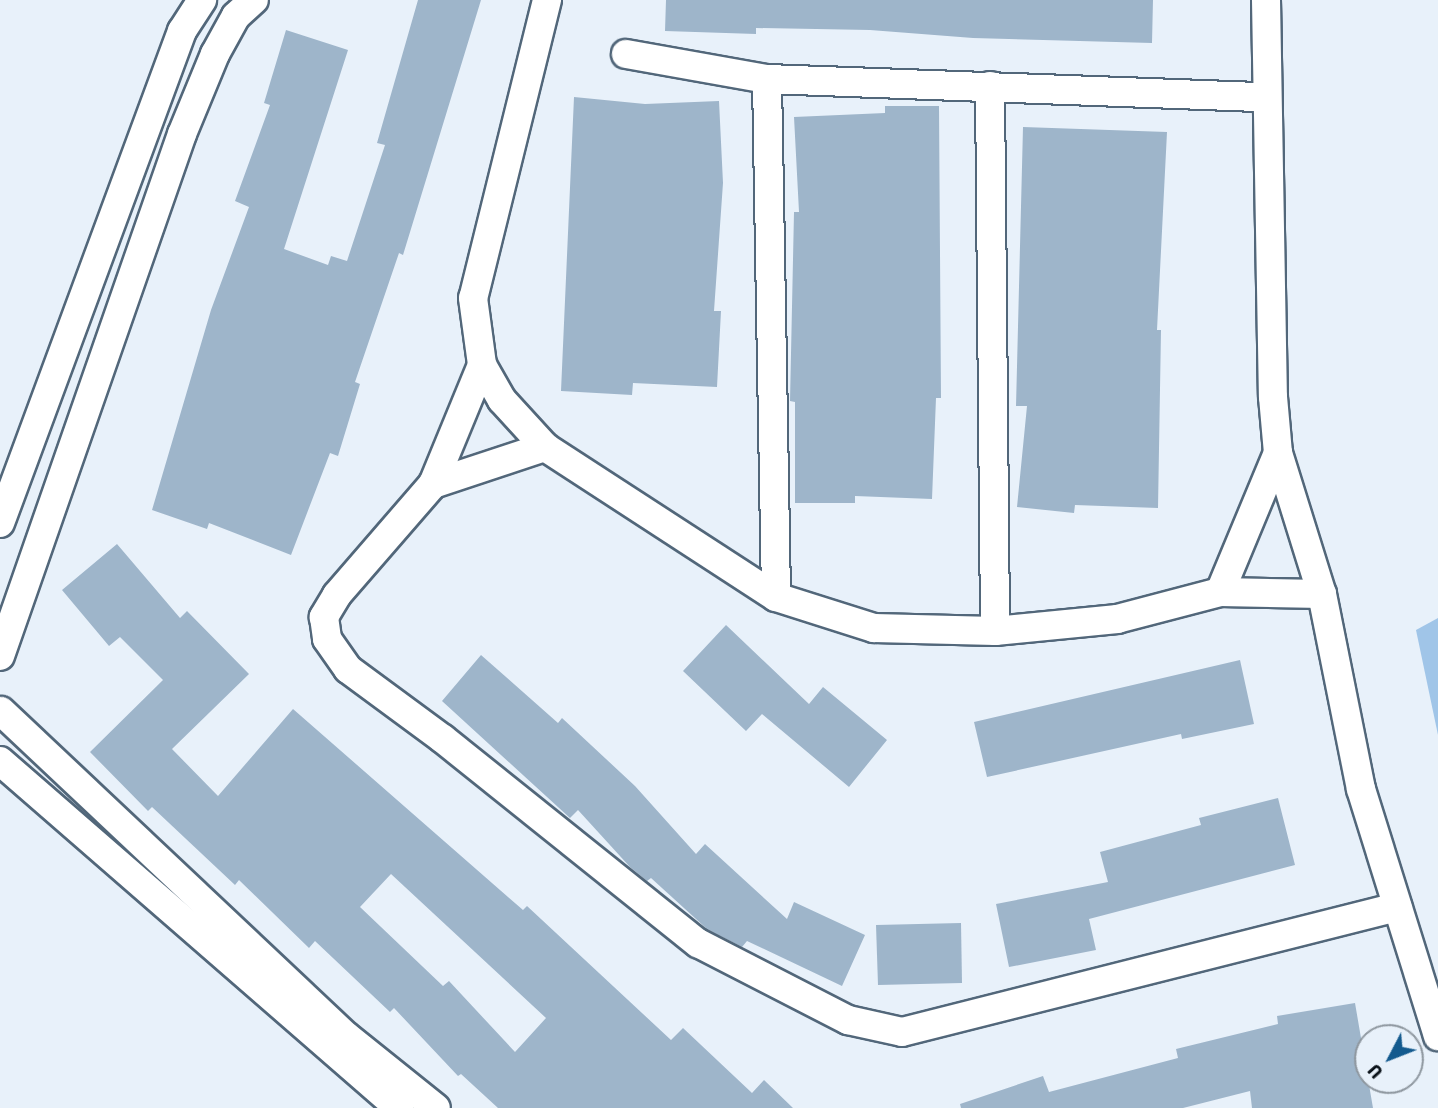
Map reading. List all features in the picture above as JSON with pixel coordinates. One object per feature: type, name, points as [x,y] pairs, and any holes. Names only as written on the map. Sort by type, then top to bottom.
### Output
[{"type":"street","points":[[0,523],[182,31],[202,0]]},
{"type":"street","points":[[0,656],[182,134],[215,54],[236,16],[254,0]]},
{"type":"street","points":[[547,0],[473,298],[482,365],[502,400],[545,447],[776,597],[874,628],[995,631],[1117,619],[1220,592],[1322,594]]},
{"type":"street","points":[[1266,0],[1265,97],[1278,453],[1322,594],[1361,789],[1438,1037]]},
{"type":"street","points":[[626,54],[768,79],[1265,97]]},
{"type":"street","points":[[768,79],[776,597]]},
{"type":"street","points":[[990,86],[995,631]]},
{"type":"street","points":[[482,365],[433,484],[337,594],[324,617],[327,639],[348,669],[443,739],[698,943],[849,1020],[902,1032],[1396,907]]},
{"type":"street","points":[[433,484],[545,447]]},
{"type":"street","points":[[1220,592],[1278,453]]},
{"type":"street","points":[[0,711],[346,1036],[398,1098]]},
{"type":"street","points":[[0,761],[398,1098],[436,1108]]},
{"type":"water","points":[[1438,618],[1438,735],[1416,630]]},
{"type":"building","points":[[418,0],[481,0],[403,255],[399,253],[355,382],[360,384],[338,456],[330,453],[291,555],[209,523],[207,529],[152,510],[211,310],[249,207],[235,201],[270,105],[264,103],[286,30],[348,50],[284,249],[328,265],[331,256],[347,261],[385,145],[377,143]]},
{"type":"building","points":[[666,0],[1153,0],[1152,43],[973,38],[870,30],[756,28],[756,34],[665,31]]},
{"type":"building","points":[[574,97],[645,104],[719,101],[723,183],[714,311],[721,311],[717,387],[633,383],[632,395],[561,391]]},
{"type":"building","points":[[885,106],[939,106],[941,398],[936,398],[932,499],[855,496],[855,503],[795,503],[795,402],[790,401],[794,212],[799,212],[794,117],[885,113]]},
{"type":"building","points":[[1023,127],[1167,132],[1157,330],[1161,330],[1158,508],[1075,505],[1074,513],[1017,507],[1027,406],[1016,406]]},
{"type":"building","points":[[117,544],[180,618],[187,611],[249,674],[172,749],[218,796],[293,709],[523,910],[527,906],[671,1040],[683,1028],[752,1093],[764,1080],[793,1108],[498,1108],[461,1074],[458,1076],[394,1008],[390,1012],[315,941],[309,948],[239,880],[235,885],[152,807],[148,811],[90,752],[163,680],[120,637],[109,646],[62,590]],"holes":[[[391,874],[546,1018],[515,1052],[449,981],[443,986],[360,907]]]},
{"type":"building","points":[[726,625],[809,704],[823,687],[887,740],[849,787],[762,714],[746,731],[683,671]]},
{"type":"building","points":[[481,655],[558,723],[562,718],[635,786],[696,854],[705,844],[787,919],[794,902],[865,935],[842,986],[747,941],[742,947],[707,929],[651,878],[647,881],[630,867],[578,810],[570,818],[442,701]]},
{"type":"building","points":[[1240,660],[1254,724],[1182,739],[1181,734],[987,777],[974,722]]},
{"type":"building","points":[[1278,798],[1295,865],[1089,919],[1096,950],[1009,967],[996,904],[1108,882],[1100,852],[1201,825],[1199,818]]},
{"type":"building","points":[[961,923],[962,983],[878,985],[876,925]]},
{"type":"building","points":[[1355,1003],[1359,1024],[1354,1024],[1354,1094],[1371,1094],[1373,1108],[1252,1108],[1250,1091],[1183,1108],[961,1108],[960,1104],[1043,1076],[1049,1092],[1178,1058],[1176,1049],[1278,1024],[1277,1016]]}]
